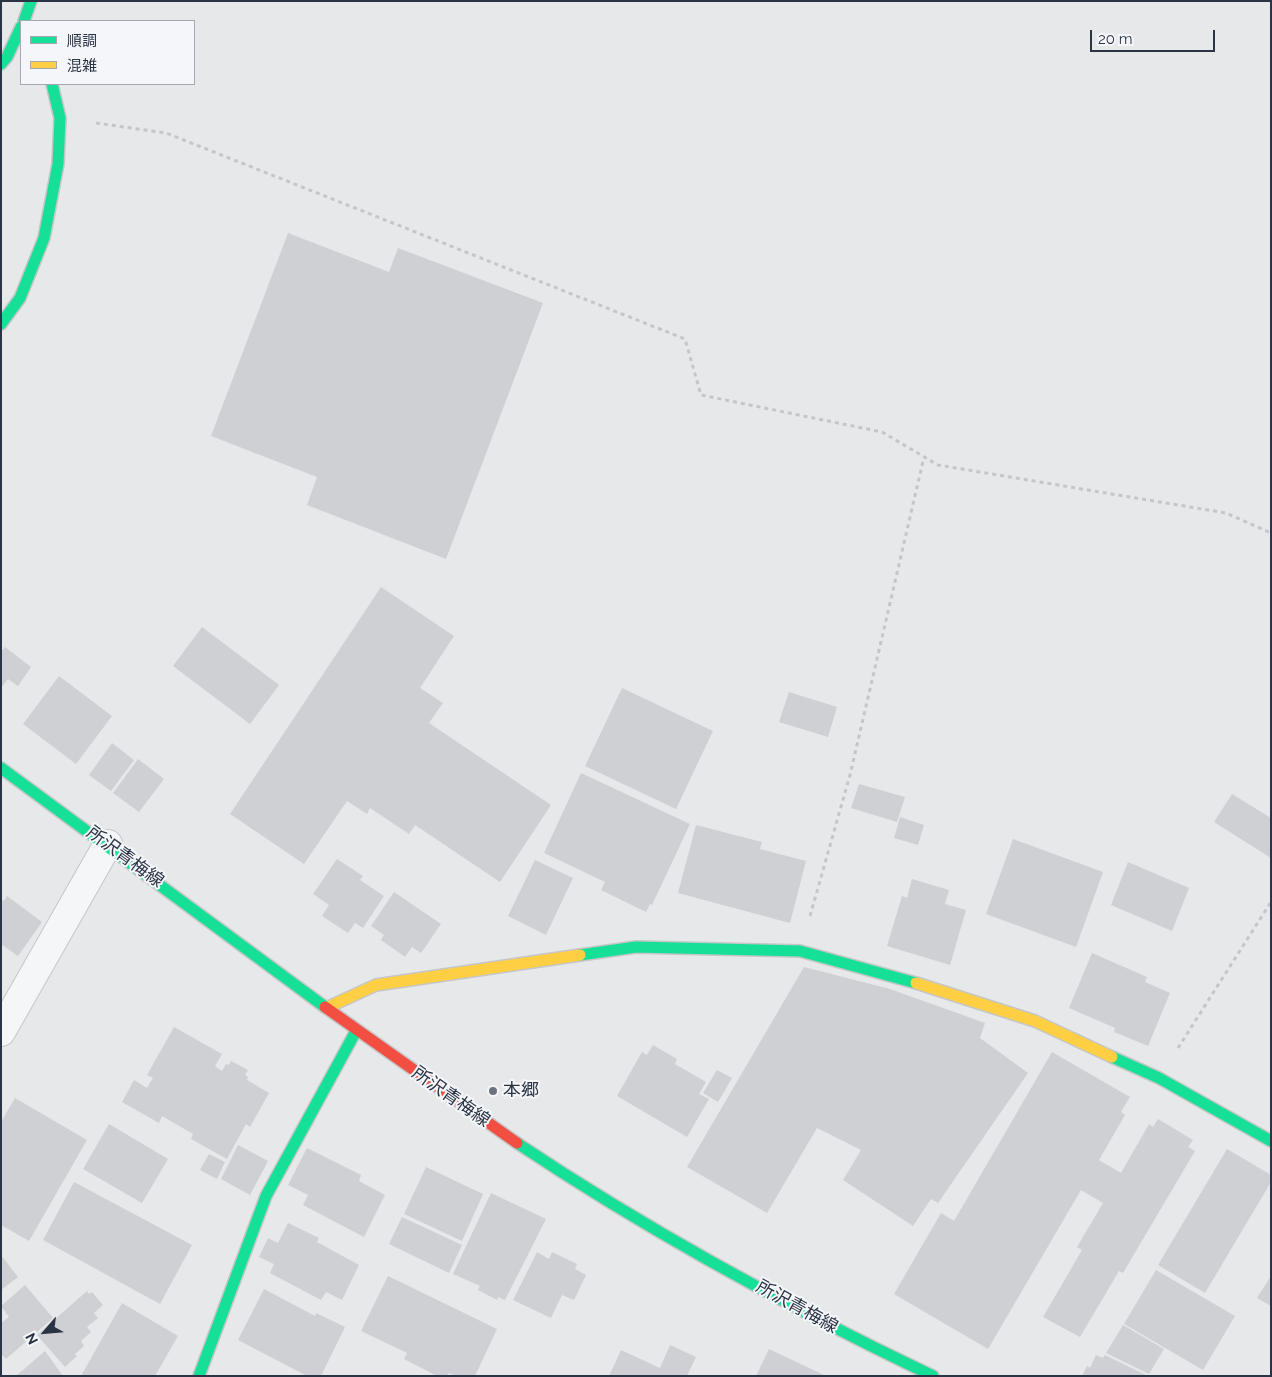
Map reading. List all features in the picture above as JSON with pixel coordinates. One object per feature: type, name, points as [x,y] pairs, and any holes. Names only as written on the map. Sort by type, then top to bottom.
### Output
[{"type":"street","points":[[1,64],[7,57],[20,30]]},
{"type":"street","points":[[1,324],[20,298],[44,238],[58,164],[60,118],[52,85]]},
{"type":"street","name":"所沢青梅線","points":[[1,768],[108,844],[356,1031],[556,1169],[672,1239],[859,1341],[933,1376]]},
{"type":"street","points":[[1,1032],[108,844]]},
{"type":"street","points":[[326,1008],[376,985],[636,947],[800,950],[919,984],[1035,1021],[1159,1078],[1271,1141]]},
{"type":"street","points":[[199,1376],[266,1196],[356,1031]]},
{"type":"path","points":[[60,118],[166,133],[685,339],[701,395],[882,432],[938,466],[1226,513],[1271,532]]},
{"type":"path","points":[[800,950],[850,775],[924,458]]},
{"type":"path","points":[[1159,1078],[1271,902]]},
{"type":"building","points":[[288,233],[389,272],[398,248],[543,303],[446,559],[307,505],[317,477],[211,436]]},
{"type":"building","points":[[381,587],[454,636],[420,688],[443,703],[429,723],[551,805],[500,882],[415,825],[409,834],[370,808],[367,814],[347,801],[304,864],[230,814]]},
{"type":"building","points":[[202,627],[279,685],[250,724],[173,666]]},
{"type":"building","points":[[5,647],[31,667],[18,686],[8,679],[1,688],[1,652]]},
{"type":"building","points":[[59,676],[112,716],[76,764],[23,724]]},
{"type":"building","points":[[622,688],[713,731],[676,809],[585,766]]},
{"type":"building","points":[[789,692],[837,707],[828,737],[779,722]]},
{"type":"building","points":[[112,743],[134,760],[111,791],[89,775]]},
{"type":"building","points":[[138,759],[164,779],[139,812],[113,793]]},
{"type":"building","points":[[581,773],[690,824],[652,905],[650,904],[646,912],[601,890],[605,882],[544,853]]},
{"type":"building","points":[[859,784],[905,797],[897,822],[851,808]]},
{"type":"building","points":[[1232,794],[1271,818],[1271,858],[1214,822]]},
{"type":"building","points":[[900,817],[924,825],[918,845],[894,838]]},
{"type":"building","points":[[696,825],[762,842],[760,849],[806,861],[790,923],[678,893]]},
{"type":"building","points":[[1013,839],[1103,872],[1076,947],[986,914]]},
{"type":"building","points":[[337,859],[363,876],[360,880],[384,896],[363,928],[355,923],[348,933],[322,916],[329,905],[313,894]]},
{"type":"building","points":[[535,860],[573,878],[546,935],[508,916]]},
{"type":"building","points":[[1128,862],[1189,888],[1172,931],[1111,905]]},
{"type":"building","points":[[912,879],[949,890],[945,904],[966,910],[950,965],[887,946],[902,896],[907,898]]},
{"type":"building","points":[[394,892],[441,924],[421,953],[412,947],[405,957],[381,940],[384,935],[371,926]]},
{"type":"building","points":[[7,896],[42,922],[18,956],[1,944],[1,899],[4,901]]},
{"type":"building","points":[[1092,953],[1147,977],[1145,982],[1170,993],[1148,1046],[1114,1032],[1115,1028],[1069,1008]]},
{"type":"building","points":[[804,967],[890,989],[985,1023],[980,1038],[1028,1073],[938,1203],[931,1199],[913,1226],[843,1180],[861,1150],[817,1128],[767,1213],[687,1167]]},
{"type":"building","points":[[174,1027],[222,1054],[215,1066],[222,1071],[226,1064],[229,1065],[231,1061],[248,1070],[245,1075],[248,1077],[247,1080],[269,1093],[250,1127],[246,1124],[227,1159],[191,1139],[193,1134],[162,1116],[159,1123],[122,1102],[134,1080],[147,1088],[153,1078],[147,1075]]},
{"type":"building","points":[[653,1045],[677,1059],[675,1064],[706,1082],[699,1094],[709,1099],[687,1137],[617,1096],[642,1052],[647,1055]]},
{"type":"building","points":[[1052,1052],[1130,1097],[1121,1112],[1125,1115],[1099,1160],[1121,1173],[1149,1124],[1153,1127],[1158,1119],[1193,1140],[1188,1147],[1195,1151],[1123,1273],[1119,1271],[1080,1337],[1043,1317],[1082,1250],[1077,1247],[1103,1203],[1081,1190],[988,1349],[894,1294],[941,1213],[954,1221]]},
{"type":"building","points":[[717,1070],[732,1078],[718,1102],[703,1093]]},
{"type":"building","points":[[15,1098],[87,1140],[29,1241],[1,1225],[1,1122]]},
{"type":"building","points":[[109,1124],[168,1159],[142,1203],[83,1169]]},
{"type":"building","points":[[238,1145],[268,1161],[250,1195],[221,1179]]},
{"type":"building","points":[[307,1148],[361,1175],[359,1181],[385,1195],[364,1237],[303,1205],[308,1195],[288,1185]]},
{"type":"building","points":[[1227,1149],[1271,1175],[1271,1182],[1205,1293],[1158,1265]]},
{"type":"building","points":[[209,1154],[225,1162],[217,1179],[200,1170]]},
{"type":"building","points":[[426,1167],[483,1194],[462,1241],[404,1214]]},
{"type":"building","points":[[74,1182],[192,1245],[160,1304],[43,1240]]},
{"type":"building","points":[[491,1193],[546,1219],[505,1300],[498,1297],[497,1300],[478,1290],[480,1286],[453,1274]]},
{"type":"building","points":[[402,1217],[462,1245],[449,1273],[389,1244]]},
{"type":"building","points":[[288,1223],[319,1238],[317,1242],[359,1265],[342,1300],[326,1292],[321,1300],[270,1273],[274,1264],[259,1257],[268,1238],[278,1243]]},
{"type":"building","points":[[537,1252],[549,1259],[552,1252],[577,1264],[575,1269],[586,1275],[574,1300],[562,1295],[551,1318],[513,1300]]},
{"type":"building","points":[[1,1255],[18,1277],[1,1290]]},
{"type":"building","points":[[1156,1270],[1235,1316],[1203,1370],[1124,1324]]},
{"type":"building","points":[[388,1276],[497,1329],[475,1376],[455,1376],[449,1373],[447,1376],[437,1376],[404,1359],[407,1353],[361,1331]]},
{"type":"building","points":[[1271,1276],[1271,1306],[1257,1298]]},
{"type":"building","points":[[25,1285],[53,1318],[6,1359],[1,1354],[1,1323],[9,1317],[1,1306]]},
{"type":"building","points":[[264,1289],[315,1316],[316,1313],[345,1327],[321,1376],[307,1376],[238,1340]]},
{"type":"building","points":[[87,1291],[89,1294],[92,1292],[103,1305],[94,1313],[98,1318],[87,1327],[91,1332],[81,1341],[84,1346],[75,1354],[77,1356],[65,1367],[37,1335]]},
{"type":"building","points":[[122,1303],[178,1336],[155,1376],[81,1376]]},
{"type":"building","points":[[1123,1325],[1164,1349],[1149,1374],[1106,1353]]},
{"type":"building","points":[[670,1345],[696,1357],[687,1376],[609,1376],[621,1350],[660,1368]]},
{"type":"building","points":[[769,1349],[826,1376],[756,1376]]},
{"type":"building","points":[[45,1351],[63,1376],[16,1376]]},
{"type":"building","points":[[1096,1355],[1103,1358],[1105,1355],[1148,1376],[1082,1376],[1087,1366],[1090,1368]]},
{"type":"traffic: fast","points":[[24,20],[31,1]]},
{"type":"traffic: fast","points":[[1,64],[7,57],[20,29]]},
{"type":"traffic: fast","points":[[1,324],[20,298],[44,238],[58,164],[60,118],[52,85]]},
{"type":"traffic: fast","points":[[1,768],[325,1007]]},
{"type":"traffic: fast","points":[[580,955],[636,947],[800,951],[916,983]]},
{"type":"traffic: fast","points":[[199,1376],[266,1196],[356,1031]]},
{"type":"traffic: fast","points":[[1112,1057],[1159,1078],[1271,1141]]},
{"type":"traffic: fast","points":[[517,1143],[618,1207],[721,1267],[773,1296],[933,1376]]},
{"type":"traffic: slow","points":[[326,1008],[376,985],[580,955]]},
{"type":"traffic: slow","points":[[916,983],[1035,1021],[1112,1057]]},
{"type":"traffic: jam","points":[[325,1007],[517,1143]]},
{"type":"place","name":"本郷","points":[[493,1091]]}]
